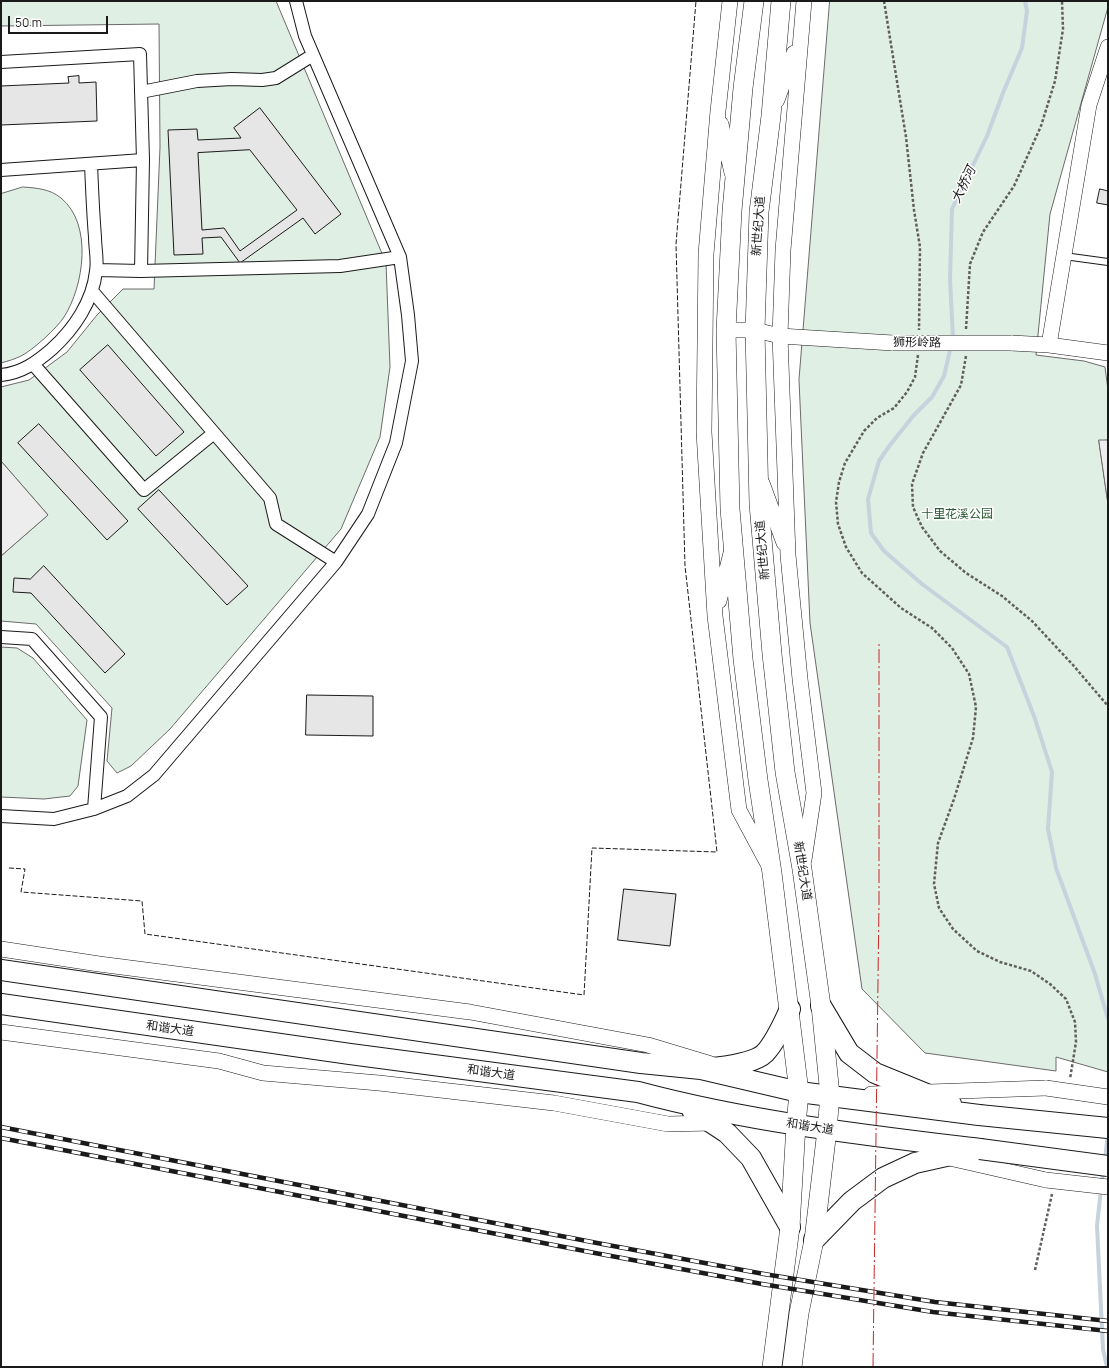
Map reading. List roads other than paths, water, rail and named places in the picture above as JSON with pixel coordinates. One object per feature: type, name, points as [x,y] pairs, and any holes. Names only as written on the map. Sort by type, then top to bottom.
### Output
[{"type":"highway","points":[[1,970],[641,1063],[710,1068],[799,1092],[979,1115],[1108,1128]]},
{"type":"highway","name":"和谐大道","points":[[1,1004],[350,1054],[638,1092],[684,1104],[827,1130],[1108,1166]]},
{"type":"highway","points":[[821,1006],[849,1053],[875,1073],[979,1115]]},
{"type":"highway","points":[[710,1068],[742,1064],[764,1054],[777,1036],[790,1009]]},
{"type":"highway","points":[[684,1104],[727,1133],[751,1158],[790,1226]]},
{"type":"highway","points":[[814,1240],[852,1201],[884,1178],[915,1163],[980,1149]]},
{"type":"main road","points":[[754,1],[743,88],[735,184],[726,330],[732,548],[744,666],[758,780],[790,1009],[799,1092],[790,1226],[772,1367]]},
{"type":"main road","name":"新世纪大道","points":[[781,1],[771,116],[759,212],[755,330],[759,504],[772,654],[785,772],[802,869],[821,1006],[830,1095],[814,1240],[799,1313],[792,1367]]},
{"type":"street","points":[[1,816],[54,819],[94,809],[127,796],[154,775],[336,562],[368,514],[396,443],[412,361],[408,315],[400,258],[305,36],[296,1]]},
{"type":"street","points":[[730,1],[718,112],[706,254],[704,432],[715,616],[739,810],[772,873]]},
{"type":"street","points":[[802,869],[814,793],[800,679],[788,555],[780,336],[783,250],[804,1]]},
{"type":"street","points":[[771,116],[801,36]]},
{"type":"street","points":[[1049,345],[1088,105],[1108,47]]},
{"type":"street","points":[[1,62],[140,54],[143,160],[141,271]]},
{"type":"street","points":[[141,92],[197,81],[232,79],[262,80],[276,78],[313,55]]},
{"type":"street","points":[[718,112],[735,184]]},
{"type":"street","points":[[1,170],[143,160]]},
{"type":"street","points":[[1,375],[25,369],[39,360],[60,342],[78,320],[92,291],[97,270],[91,164]]},
{"type":"street","points":[[97,270],[141,271],[340,266],[400,258]]},
{"type":"street","points":[[92,291],[270,498],[276,524],[336,562]]},
{"type":"street","name":"狮形岭路","points":[[726,330],[755,330],[780,336],[893,343],[1049,345],[1108,354]]},
{"type":"street","points":[[32,364],[144,490],[214,433]]},
{"type":"street","points":[[758,474],[788,555]]},
{"type":"street","points":[[715,616],[732,548]]},
{"type":"street","points":[[1,637],[32,639],[101,717],[94,809]]},
{"type":"street","points":[[1,949],[99,964],[470,1012],[648,1045],[710,1068]]},
{"type":"street","points":[[1,1032],[219,1062],[263,1073],[379,1083],[554,1103],[668,1124],[712,1123],[796,1125]]},
{"type":"street","points":[[830,1095],[1046,1088],[1108,1097]]},
{"type":"street","points":[[827,1130],[943,1157],[1049,1186],[1108,1186]]},
{"type":"lane","points":[[1064,256],[1108,262]]},
{"type":"waterway","name":"大桥河","points":[[953,339],[950,279],[952,209],[987,136],[1022,48],[1027,11],[1025,1]]},
{"type":"waterway","points":[[951,346],[944,376],[932,397],[914,415],[879,461],[868,499],[871,533],[884,551],[922,584],[1007,647],[1034,716],[1052,772],[1048,829],[1056,868],[1095,974],[1108,1019]]},
{"type":"waterway","points":[[1105,1160],[1108,1133]]},
{"type":"waterway","points":[[1103,1170],[1097,1226],[1103,1349],[1107,1367]]},
{"type":"railway","points":[[1,1127],[764,1274],[935,1302],[1108,1321]]},
{"type":"railway","points":[[1,1138],[762,1284],[933,1312],[1108,1331]]},
{"type":"park label","name":"十里花溪公园","points":[[957,515]]}]
